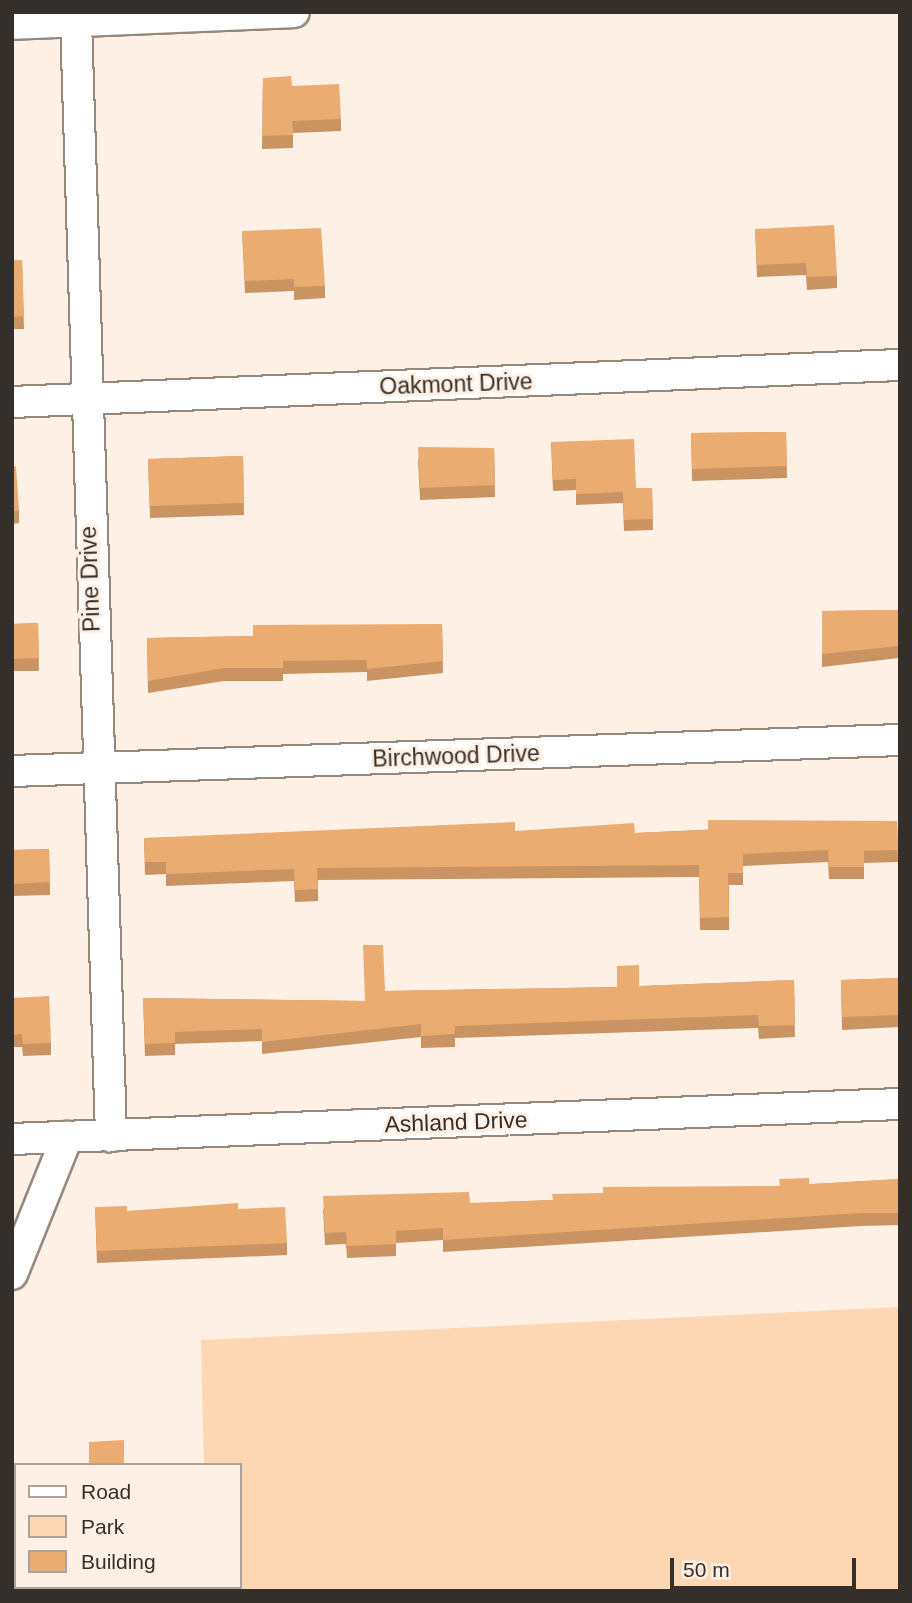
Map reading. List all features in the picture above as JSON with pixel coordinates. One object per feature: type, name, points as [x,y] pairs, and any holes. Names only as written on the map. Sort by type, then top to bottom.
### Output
[{"type":"street","points":[[12,24],[294,12]]},
{"type":"street","name":"Pine Drive","points":[[76,21],[85,400],[111,1136]]},
{"type":"street","name":"Oakmont Drive","points":[[12,402],[900,365]]},
{"type":"street","name":"Birchwood Drive","points":[[12,771],[900,740]]},
{"type":"street","name":"Ashland Drive","points":[[12,1139],[900,1104]]},
{"type":"street","points":[[12,1274],[66,1137]]},
{"type":"green space","points":[[900,1307],[900,1591],[208,1591],[242,1589],[242,1463],[204,1463],[201,1340]]},
{"type":"building","points":[[291,76],[292,86],[339,84],[341,119],[292,121],[293,135],[262,136],[263,78]]},
{"type":"building","points":[[834,225],[837,276],[807,277],[806,263],[757,265],[755,229]]},
{"type":"building","points":[[321,228],[325,286],[294,287],[294,279],[245,281],[242,231]]},
{"type":"building","points":[[12,260],[22,260],[24,316],[12,317]]},
{"type":"building","points":[[786,432],[787,466],[692,469],[691,433]]},
{"type":"building","points":[[634,439],[636,488],[652,488],[653,519],[624,520],[623,492],[576,494],[576,479],[553,480],[551,442]]},
{"type":"building","points":[[418,447],[494,448],[495,485],[420,488]]},
{"type":"building","points":[[243,456],[244,503],[150,506],[148,459]]},
{"type":"building","points":[[16,466],[19,511],[12,511],[12,467]]},
{"type":"building","points":[[898,610],[899,646],[822,654],[822,611]]},
{"type":"building","points":[[38,623],[39,658],[12,659],[12,624]]},
{"type":"building","points":[[442,624],[443,661],[367,669],[367,660],[283,661],[283,668],[224,668],[148,681],[147,638],[253,636],[253,625]]},
{"type":"building","points":[[708,820],[897,821],[898,850],[864,851],[864,867],[829,867],[828,850],[743,854],[743,873],[728,873],[729,917],[700,918],[699,865],[317,868],[318,889],[295,890],[294,869],[166,874],[166,862],[145,862],[144,838],[515,822],[515,831],[634,823],[635,833],[708,830]]},
{"type":"building","points":[[49,849],[50,882],[12,884],[12,850]]},
{"type":"building","points":[[363,945],[383,945],[385,991],[617,987],[617,966],[639,965],[639,986],[794,980],[795,1025],[759,1026],[758,1015],[455,1026],[455,1034],[421,1036],[421,1024],[262,1042],[262,1029],[175,1032],[175,1043],[145,1044],[143,998],[365,1001]]},
{"type":"building","points":[[900,978],[900,1015],[842,1017],[841,980]]},
{"type":"building","points":[[49,996],[51,1043],[23,1044],[22,1034],[12,1035],[12,998]]},
{"type":"building","points":[[809,1178],[809,1184],[900,1179],[900,1213],[861,1213],[443,1240],[443,1228],[396,1231],[396,1244],[347,1246],[346,1232],[325,1233],[323,1196],[469,1192],[470,1203],[553,1200],[552,1194],[603,1193],[603,1187],[780,1186],[779,1179]]},
{"type":"building","points":[[238,1203],[238,1209],[285,1207],[287,1243],[97,1251],[95,1207],[127,1206],[127,1211]]},
{"type":"building","points":[[124,1440],[124,1463],[89,1463],[89,1442]]},
{"type":"building","points":[[101,1589],[135,1589],[135,1591]]}]
